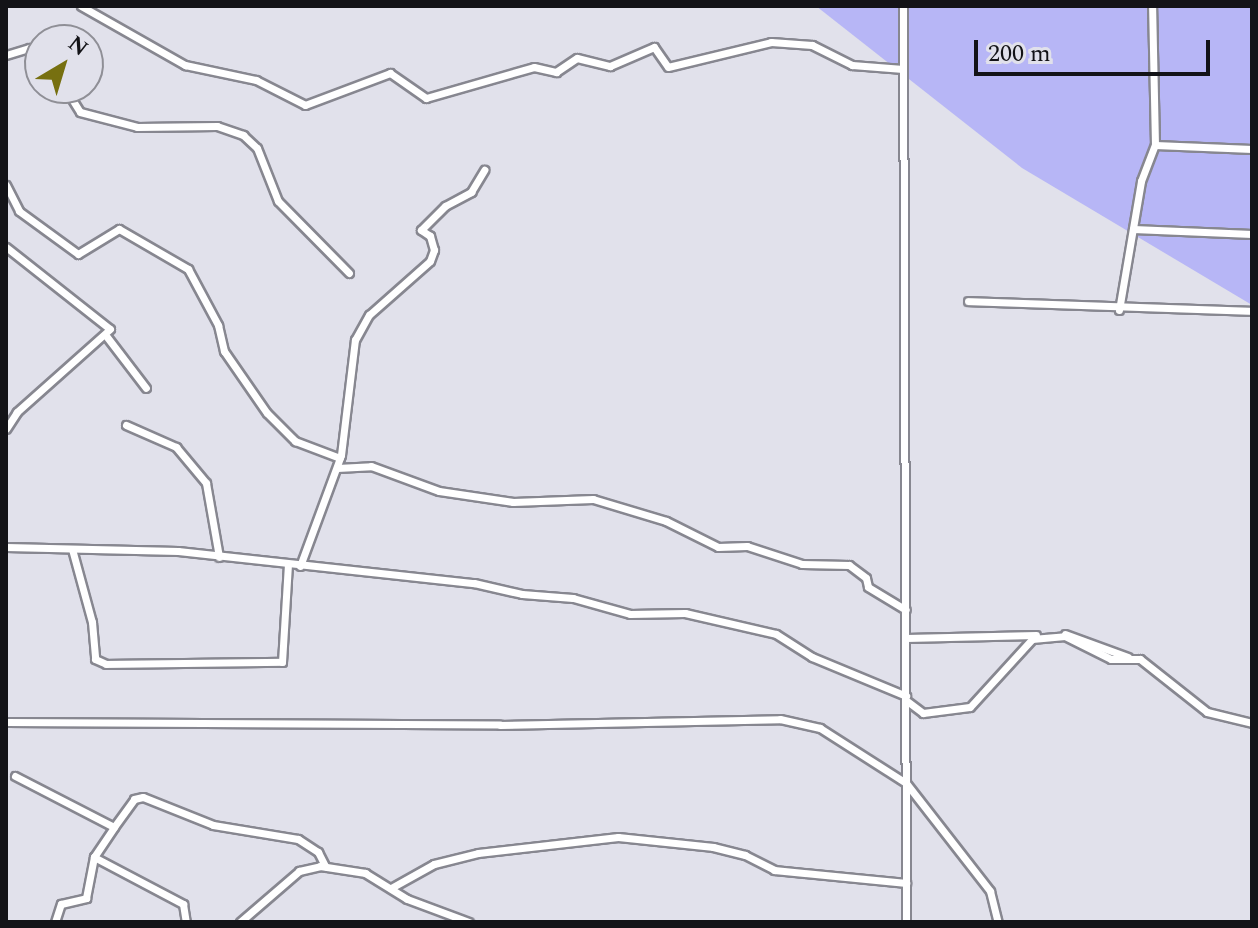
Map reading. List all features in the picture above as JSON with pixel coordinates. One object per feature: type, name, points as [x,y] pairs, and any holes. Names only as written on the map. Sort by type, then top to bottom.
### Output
[{"type":"street","points":[[81,6],[185,65],[256,80],[305,105],[390,73],[426,98],[534,67],[556,72],[577,58],[610,66],[654,47],[668,67],[771,42],[812,45],[852,65],[903,69]]},
{"type":"street","points":[[903,6],[906,922]]},
{"type":"street","points":[[1119,310],[1133,229],[1155,145],[1152,6]]},
{"type":"street","points":[[75,104],[80,112],[137,127],[217,126],[243,135],[257,148],[278,201],[349,273]]},
{"type":"street","points":[[1155,145],[1252,149]]},
{"type":"street","points":[[300,566],[340,458],[355,340],[369,315],[430,261],[434,250],[430,236],[421,230],[445,206],[471,192],[484,170]]},
{"type":"street","points":[[6,185],[19,211],[78,254],[119,229],[188,269],[218,325],[224,351],[267,413],[295,441],[340,458]]},
{"type":"street","points":[[1133,229],[1252,234]]},
{"type":"street","points":[[6,247],[105,322],[110,329],[107,337],[17,412],[6,429]]},
{"type":"street","points":[[968,301],[1119,310],[1252,311]]},
{"type":"street","points":[[107,337],[146,388]]},
{"type":"street","points":[[126,425],[176,447],[206,483],[219,557]]},
{"type":"street","points":[[337,468],[378,467],[439,491],[513,502],[593,499],[648,513],[718,547],[747,546],[802,564],[849,565],[868,587],[906,610]]},
{"type":"street","points":[[6,547],[219,557],[474,583],[588,601],[619,613],[685,613],[760,629],[812,657],[906,698],[923,713],[970,707],[1032,639],[1065,636],[1111,659],[1130,657]]},
{"type":"street","points":[[72,549],[92,622],[95,659],[106,664],[282,662],[288,564]]},
{"type":"street","points":[[906,638],[1076,634],[1162,672],[1207,712],[1252,723]]},
{"type":"street","points":[[6,722],[500,725],[780,719],[820,728],[906,783],[990,891],[998,922]]},
{"type":"street","points":[[15,776],[114,827]]},
{"type":"street","points":[[55,922],[58,907],[86,898],[94,857],[134,799],[143,797],[213,825],[298,839],[318,852],[325,866]]},
{"type":"street","points":[[391,888],[434,864],[478,853],[618,837],[713,847],[745,855],[774,870],[906,883]]},
{"type":"street","points":[[94,857],[183,904],[186,922]]},
{"type":"street","points":[[240,922],[299,871],[325,866],[365,873],[391,888],[469,922]]},
{"type":"shaded area","points":[[816,6],[1252,6],[1252,305],[1022,168]]}]
